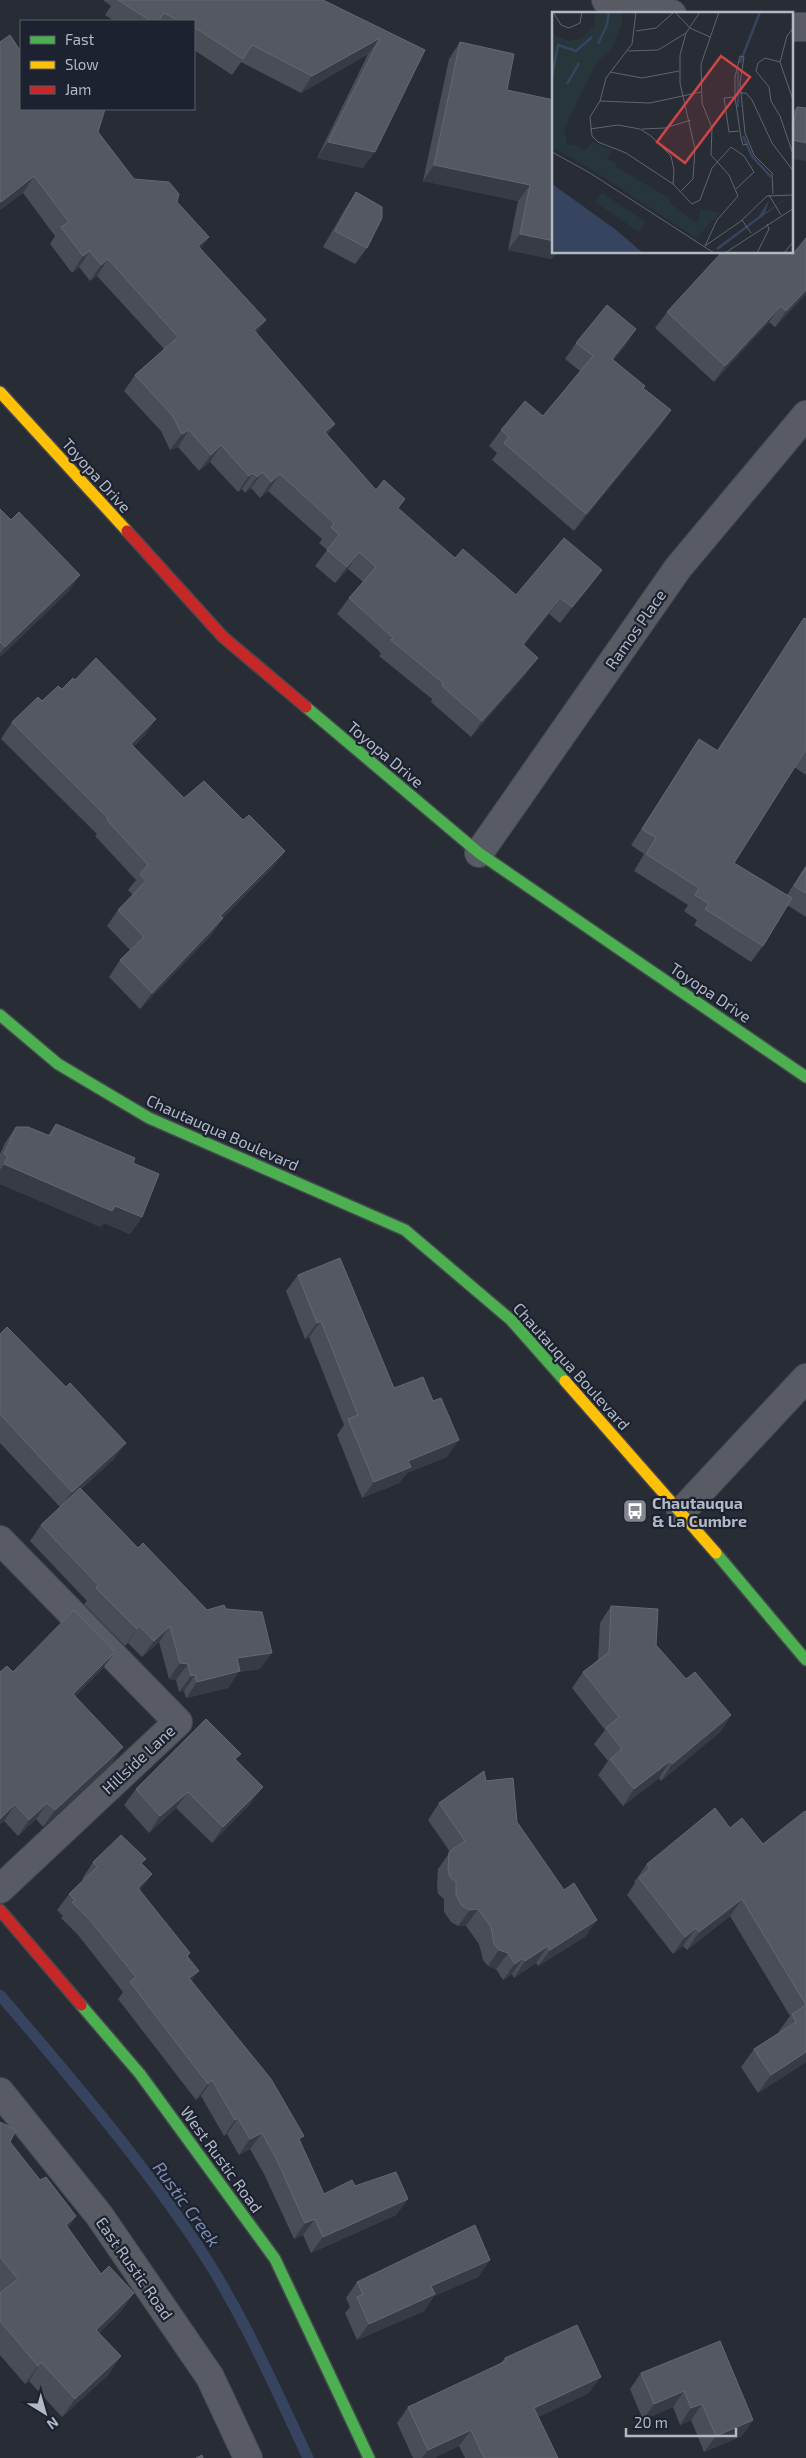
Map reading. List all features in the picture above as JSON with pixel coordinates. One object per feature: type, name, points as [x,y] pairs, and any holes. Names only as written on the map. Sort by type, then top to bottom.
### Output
[{"type":"street","points":[[606,0],[663,12]]},
{"type":"street","name":"Toyopa Drive","points":[[0,392],[223,637],[479,853],[806,1077]]},
{"type":"street","name":"Ramos Place","points":[[479,853],[678,568],[806,415]]},
{"type":"street","name":"Chautauqua Boulevard","points":[[0,1014],[58,1064],[149,1118],[405,1230],[511,1320],[681,1512],[806,1660]]},
{"type":"street","points":[[681,1512],[806,1378]]},
{"type":"street","name":"Hillside Lane","points":[[0,1540],[178,1722],[0,1888]]},
{"type":"street","name":"West Rustic Road","points":[[0,1910],[140,2074],[276,2259],[368,2458]]},
{"type":"street","name":"East Rustic Road","points":[[0,2092],[99,2215],[210,2377],[248,2458]]},
{"type":"building","points":[[118,0],[323,0],[425,50],[375,152],[328,142],[380,38],[312,76],[252,45],[243,59],[195,28],[195,20],[177,20],[164,13],[159,20],[149,20]]},
{"type":"building","points":[[10,35],[20,50],[20,110],[105,110],[98,132],[134,179],[169,182],[179,194],[177,202],[209,237],[198,246],[266,320],[254,330],[335,424],[325,432],[376,490],[384,480],[405,499],[398,508],[455,558],[463,549],[516,595],[564,538],[602,570],[572,607],[560,598],[523,644],[538,658],[482,721],[442,686],[443,683],[391,640],[393,638],[349,598],[376,567],[359,552],[347,567],[327,550],[339,535],[331,527],[334,523],[280,474],[271,482],[263,472],[257,477],[253,473],[249,476],[221,445],[211,455],[189,430],[182,434],[172,415],[135,375],[178,337],[108,259],[101,265],[90,251],[83,256],[61,227],[69,222],[34,176],[0,201],[0,42]]},
{"type":"building","points":[[460,42],[514,54],[507,90],[552,100],[552,241],[520,234],[530,185],[434,165]]},
{"type":"building","points":[[797,107],[806,108],[806,143],[794,140],[794,123]]},
{"type":"building","points":[[356,192],[382,207],[382,218],[367,248],[335,231]]},
{"type":"building","points":[[806,238],[806,290],[786,311],[781,306],[725,366],[667,312],[720,254],[792,255]]},
{"type":"building","points":[[607,305],[636,329],[612,359],[645,386],[643,388],[671,410],[586,514],[504,443],[509,437],[501,430],[525,401],[543,416],[593,356],[576,343]]},
{"type":"building","points":[[0,509],[11,520],[19,512],[80,575],[5,647],[0,642]]},
{"type":"building","points":[[804,618],[806,619],[806,751],[734,863],[792,898],[763,946],[705,909],[709,904],[695,895],[699,888],[646,854],[656,838],[642,829],[699,739],[718,751]]},
{"type":"building","points":[[96,658],[156,719],[131,744],[184,798],[204,781],[243,820],[249,815],[285,851],[220,916],[223,918],[152,993],[120,960],[144,937],[118,910],[146,881],[140,874],[148,865],[107,820],[108,818],[12,722],[38,697],[42,701],[58,686],[62,689],[73,678],[75,680]]},
{"type":"building","points":[[806,867],[806,893],[794,886]]},
{"type":"building","points":[[56,1124],[135,1158],[133,1163],[159,1174],[142,1217],[115,1206],[112,1211],[4,1164],[8,1156],[4,1154],[16,1127],[28,1127],[50,1136]]},
{"type":"building","points":[[340,1258],[394,1388],[423,1377],[433,1401],[441,1398],[459,1440],[408,1461],[411,1467],[374,1482],[348,1419],[358,1415],[321,1321],[317,1323],[298,1275]]},
{"type":"building","points":[[7,1327],[66,1387],[70,1383],[126,1443],[72,1492],[0,1414],[0,1334]]},
{"type":"building","points":[[80,1488],[138,1548],[143,1543],[207,1610],[224,1605],[226,1609],[262,1612],[272,1653],[237,1658],[240,1671],[197,1682],[195,1675],[191,1676],[188,1664],[180,1663],[170,1626],[154,1641],[139,1626],[137,1629],[96,1588],[98,1585],[41,1525]]},
{"type":"building","points":[[611,1606],[658,1609],[656,1645],[686,1679],[695,1672],[731,1715],[672,1764],[670,1761],[634,1789],[610,1759],[622,1749],[606,1728],[619,1717],[583,1672],[609,1652]]},
{"type":"building","points":[[74,1610],[115,1652],[73,1694],[123,1747],[55,1810],[47,1803],[29,1820],[15,1804],[0,1819],[0,1672],[7,1666],[13,1672]]},
{"type":"building","points":[[206,1719],[241,1754],[235,1759],[263,1787],[223,1827],[188,1792],[160,1816],[136,1789]]},
{"type":"building","points":[[484,1771],[486,1781],[513,1778],[517,1822],[564,1890],[574,1883],[597,1920],[550,1950],[548,1946],[525,1961],[523,1958],[515,1964],[508,1953],[499,1950],[494,1944],[491,1927],[478,1909],[470,1910],[462,1906],[456,1895],[456,1882],[450,1877],[448,1870],[449,1852],[465,1841],[439,1803]]},
{"type":"building","points":[[715,1808],[730,1828],[742,1818],[763,1844],[806,1812],[806,2005],[742,1899],[699,1932],[696,1928],[685,1937],[639,1878],[650,1869],[647,1864]]},
{"type":"building","points":[[121,1835],[146,1859],[141,1863],[152,1874],[138,1888],[190,1953],[187,1956],[199,1971],[189,1978],[271,2079],[304,2136],[299,2139],[324,2194],[352,2180],[355,2186],[396,2172],[408,2199],[323,2237],[315,2219],[305,2223],[276,2158],[262,2133],[250,2139],[238,2118],[235,2120],[212,2080],[208,2084],[130,1982],[136,1977],[89,1919],[72,1902],[75,1900],[69,1894],[97,1867],[93,1862]]},
{"type":"building","points":[[806,2005],[806,2052],[771,2075],[754,2049],[796,2022],[792,2014]]},
{"type":"building","points":[[0,2122],[16,2130],[10,2142],[40,2180],[46,2177],[76,2216],[66,2225],[101,2274],[109,2266],[134,2293],[96,2330],[121,2356],[75,2399],[41,2362],[38,2366],[0,2321],[0,2293],[18,2279],[0,2257]]},
{"type":"building","points":[[475,2225],[490,2260],[431,2286],[435,2294],[369,2324],[357,2297],[363,2294],[357,2282]]},
{"type":"building","points":[[577,2325],[601,2377],[534,2408],[558,2458],[484,2458],[471,2430],[428,2450],[408,2407],[506,2361],[505,2358]]},
{"type":"building","points":[[720,2341],[753,2420],[716,2436],[702,2404],[691,2408],[684,2391],[654,2404],[641,2373]]},
{"type":"waterway","name":"Rustic Creek","points":[[0,1995],[121,2140],[206,2258],[238,2313],[308,2458]]},
{"type":"traffic: fast","points":[[306,707],[479,853],[806,1077]]},
{"type":"traffic: fast","points":[[0,1015],[58,1064],[149,1118],[405,1230],[511,1320],[565,1381]]},
{"type":"traffic: fast","points":[[716,1553],[806,1660]]},
{"type":"traffic: fast","points":[[81,2005],[140,2074],[275,2259],[369,2458]]},
{"type":"traffic: slow","points":[[0,392],[127,531]]},
{"type":"traffic: slow","points":[[565,1381],[716,1553]]},
{"type":"traffic: jam","points":[[127,531],[223,637],[306,707]]},
{"type":"traffic: jam","points":[[0,1910],[81,2005]]},
{"type":"place","name":"Chautauqua & La Cumbre","points":[[635,1511]]}]
